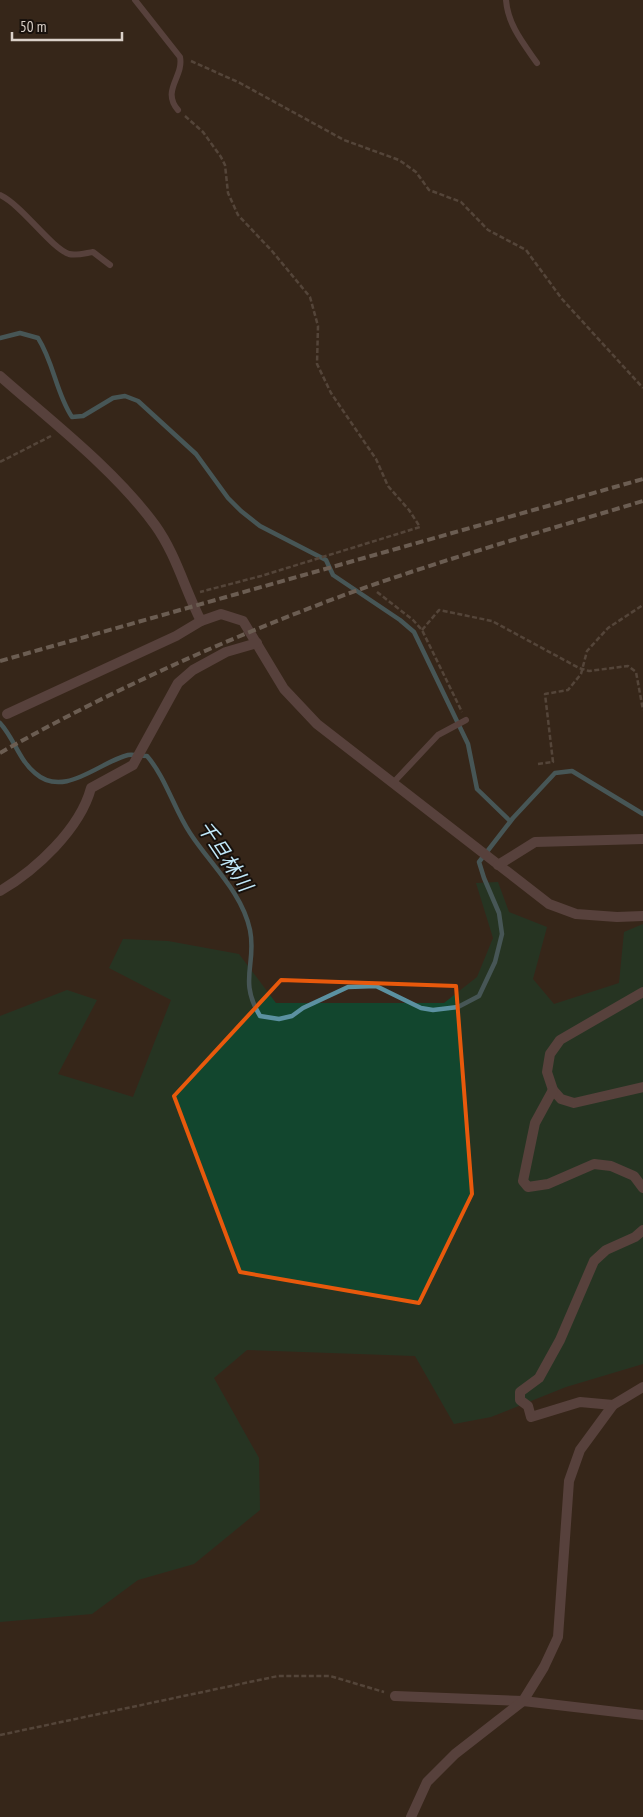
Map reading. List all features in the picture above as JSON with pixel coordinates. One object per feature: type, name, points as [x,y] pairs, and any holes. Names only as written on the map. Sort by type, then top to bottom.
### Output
[{"type":"street","points":[[0,376],[104,468],[155,525],[171,553],[201,622]]},
{"type":"street","points":[[7,714],[221,614],[243,620],[284,689],[317,724],[549,904],[576,914],[616,917],[643,916]]},
{"type":"street","points":[[0,892],[18,881],[39,864],[80,816],[87,804],[91,788],[133,766],[178,683],[194,670],[226,652],[257,643]]},
{"type":"street","points":[[496,863],[535,842],[643,839]]},
{"type":"street","points":[[643,992],[560,1040],[550,1054],[547,1072],[553,1090],[561,1099],[574,1103],[643,1088]]},
{"type":"street","points":[[553,1090],[535,1123],[523,1181],[528,1187],[548,1184],[594,1164],[611,1166],[634,1176],[643,1188]]},
{"type":"street","points":[[613,1405],[580,1402],[531,1417],[528,1406],[520,1400],[520,1392],[539,1378],[560,1340],[594,1261],[606,1250],[635,1237],[643,1230]]},
{"type":"street","points":[[411,1817],[427,1782],[456,1754],[523,1701],[544,1667],[558,1636],[568,1481],[580,1450],[613,1405],[643,1387]]},
{"type":"street","points":[[395,1696],[523,1701],[643,1715]]},
{"type":"lane","points":[[135,0],[180,57],[180,69],[171,94],[172,102],[178,110]]},
{"type":"lane","points":[[506,0],[507,13],[512,26],[537,64]]},
{"type":"lane","points":[[0,194],[30,219],[61,249],[70,254],[93,252],[110,265]]},
{"type":"lane","points":[[393,783],[438,735],[466,720]]},
{"type":"path","points":[[180,57],[205,66],[240,83],[344,140],[399,160],[416,172],[430,190],[461,202],[488,230],[526,250],[562,299],[643,388]]},
{"type":"path","points":[[178,110],[203,132],[221,158],[225,165],[228,193],[238,215],[272,250],[310,296],[318,326],[317,364],[331,393],[376,459],[388,486],[409,510],[420,527],[203,593],[187,591]]},
{"type":"path","points":[[0,462],[56,433],[60,428]]},
{"type":"path","points":[[377,592],[413,620],[422,630],[466,720]]},
{"type":"path","points":[[538,764],[553,762],[545,694],[555,694],[568,690],[583,669],[587,651],[603,633],[632,610],[643,605]]},
{"type":"path","points":[[422,630],[439,610],[492,621],[530,643],[589,671],[632,667],[636,672],[643,710]]},
{"type":"path","points":[[0,1735],[278,1676],[330,1676],[395,1696]]},
{"type":"highlighted area","points":[[281,980],[456,986],[472,1194],[419,1303],[240,1272],[174,1096]]},
{"type":"green space","points":[[498,882],[509,912],[547,927],[533,979],[554,1004],[619,983],[624,932],[643,924],[643,1364],[566,1387],[491,1417],[454,1424],[415,1356],[247,1350],[214,1378],[259,1458],[260,1510],[194,1564],[138,1580],[92,1614],[0,1622],[0,1016],[67,990],[97,1000],[58,1074],[133,1097],[171,1000],[109,968],[123,939],[168,941],[239,954],[276,1003],[444,1003],[477,977],[493,938],[476,883]]},
{"type":"waterway","points":[[0,338],[20,333],[38,338],[48,358],[62,398],[72,417],[83,416],[113,398],[125,396],[138,401],[196,454],[228,498],[241,511],[260,526],[326,560],[333,575],[400,620],[414,632],[468,744],[477,789],[510,821]]},
{"type":"waterway","name":"千旦林川","points":[[0,723],[29,768],[46,780],[70,781],[128,755],[147,756],[165,784],[190,833],[240,903],[246,916],[252,942],[249,972],[250,992],[260,1016],[279,1019],[292,1016],[303,1008],[348,987],[376,986],[421,1008],[433,1010],[458,1007],[479,996],[495,962],[502,934],[499,913],[479,862],[513,818],[555,773],[572,771],[643,814]]},
{"type":"railway","points":[[0,661],[643,479]]},
{"type":"railway","points":[[0,753],[84,708],[170,666],[302,611],[420,569],[643,501]]}]
